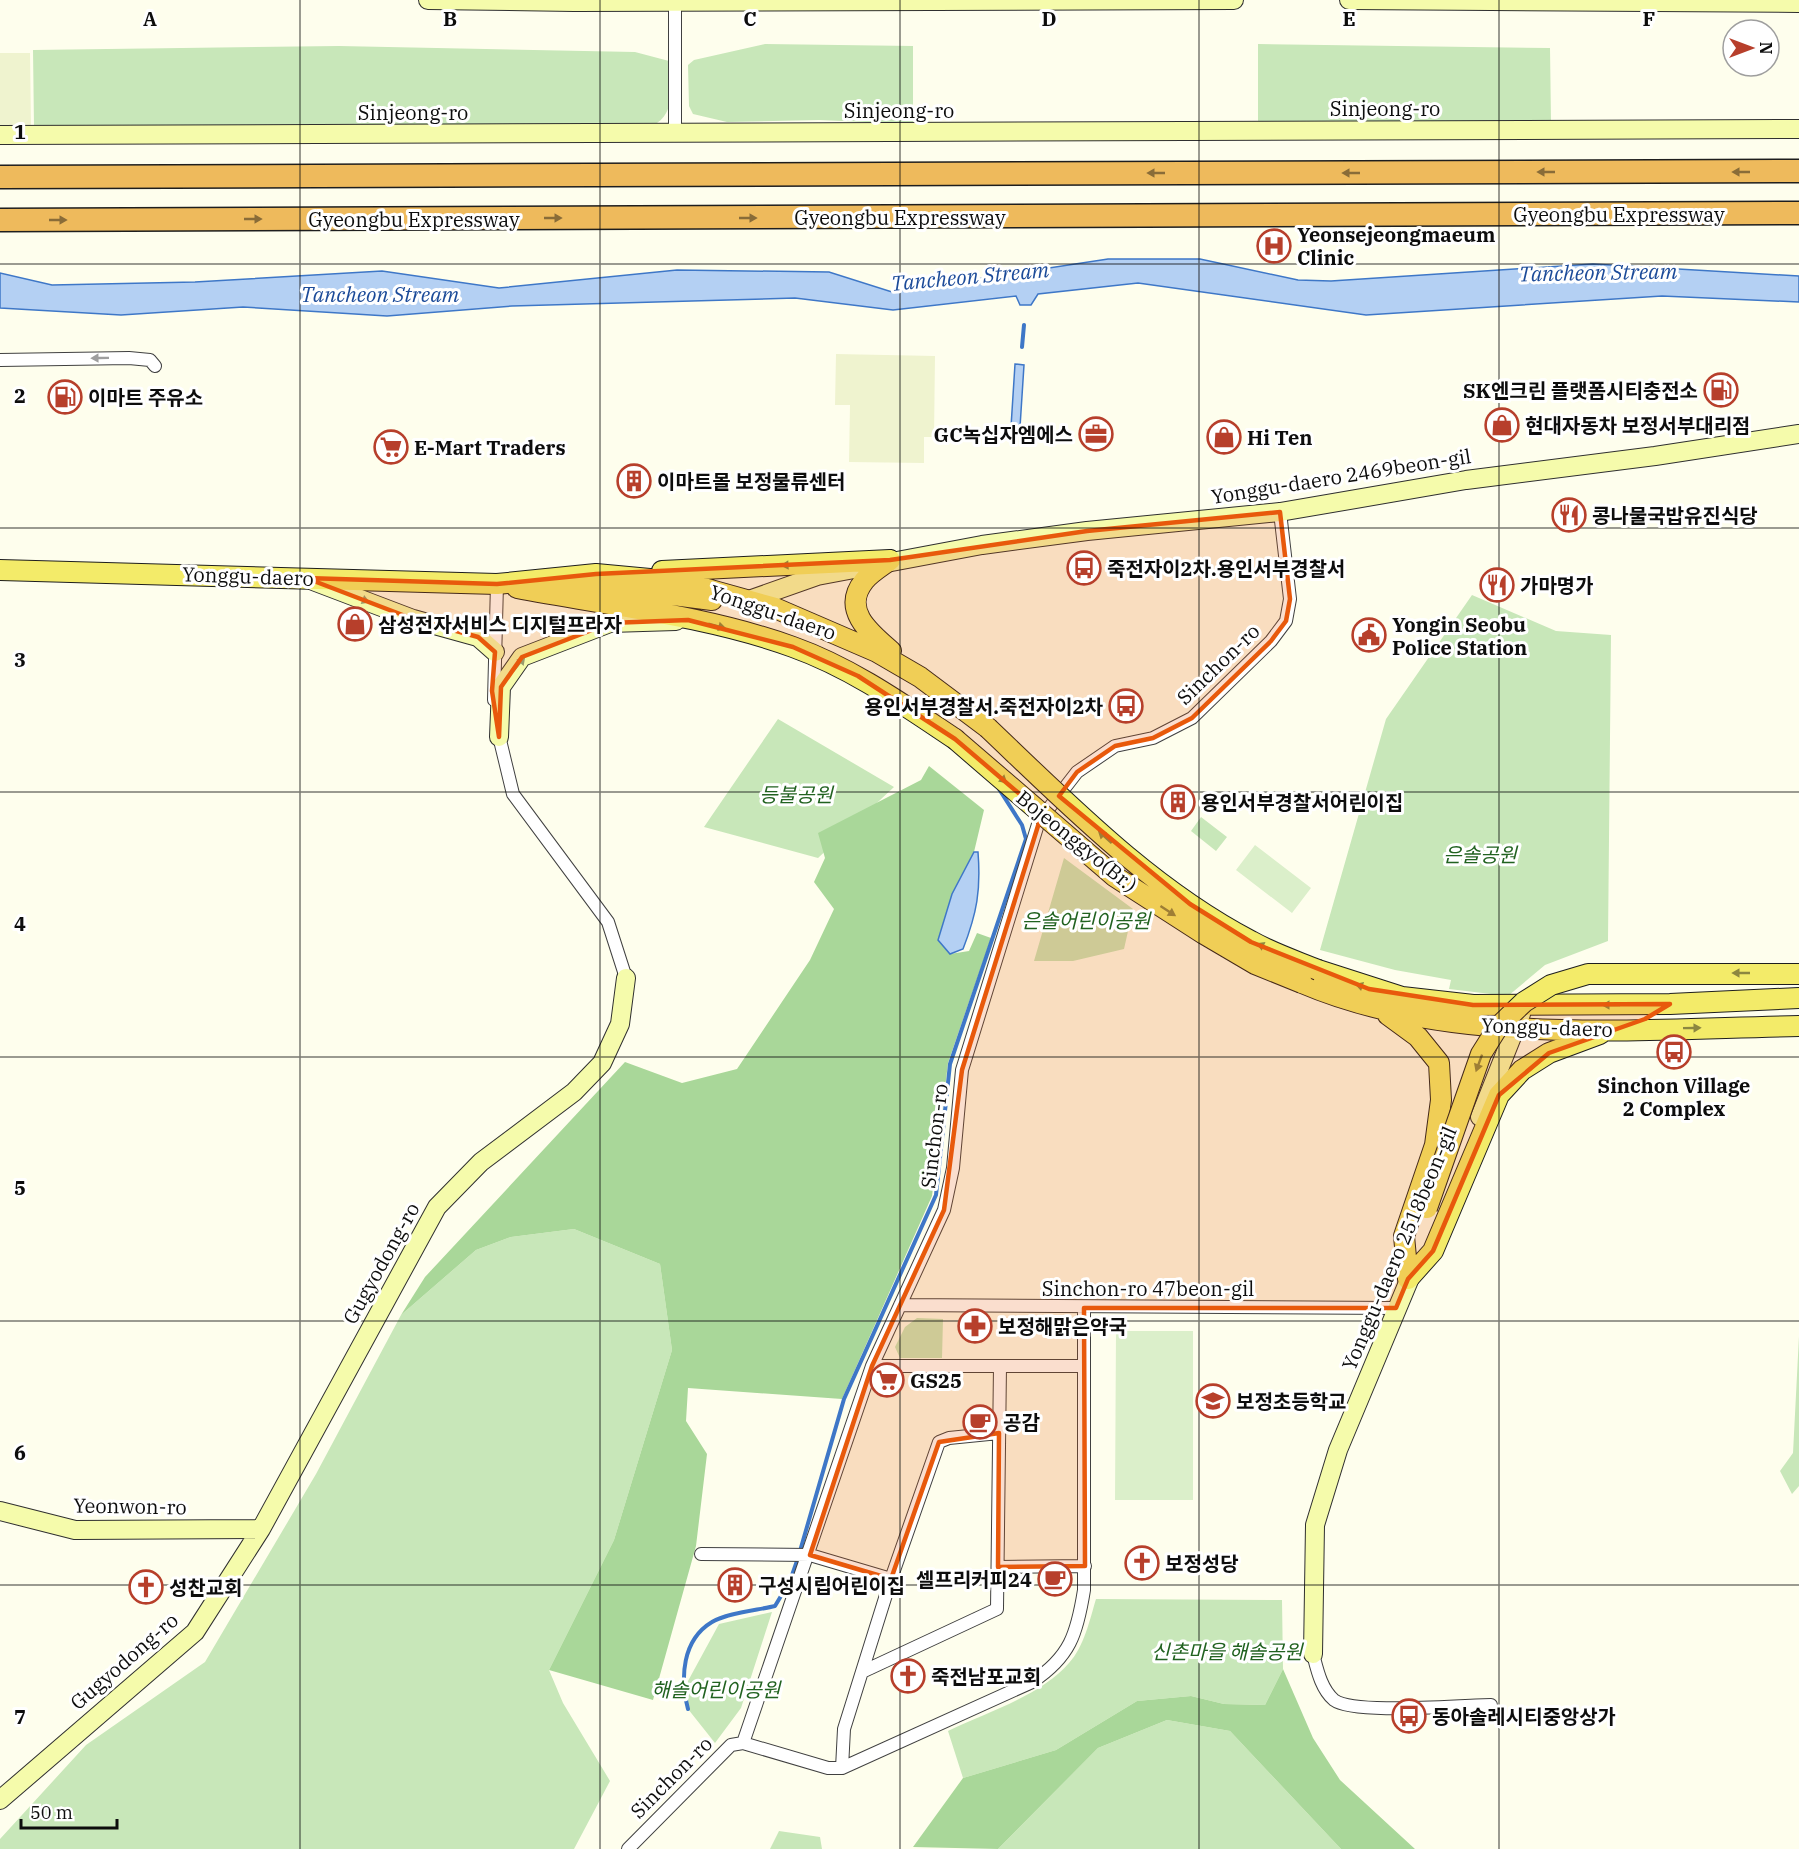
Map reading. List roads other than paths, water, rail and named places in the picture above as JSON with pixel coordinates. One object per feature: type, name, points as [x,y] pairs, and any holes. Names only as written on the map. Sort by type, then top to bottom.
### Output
[{"type":"highway","points":[[0,177],[1799,171]]},
{"type":"highway","name":"Gyeongbu Expressway","points":[[0,220],[1799,213]]},
{"type":"main road","points":[[596,574],[890,560]]},
{"type":"main road","points":[[890,560],[864,580],[855,601],[862,625],[920,677]]},
{"type":"main road","name":"Yonggu-daero","points":[[0,570],[497,584],[596,574],[681,582],[749,600],[847,638],[920,677],[988,728]]},
{"type":"main road","points":[[497,584],[658,593],[708,600],[749,600]]},
{"type":"main road","name":"Yonggu-daero","points":[[497,584],[688,620],[793,646],[858,676],[955,739]]},
{"type":"main road","points":[[577,600],[630,601],[707,608],[732,606],[749,600]]},
{"type":"main road","name":"Bojeonggyo(Br.)","points":[[988,728],[1120,850],[1190,904],[1251,942],[1318,970]]},
{"type":"main road","name":"Bojeonggyo(Br.)","points":[[955,739],[1114,876],[1255,964],[1302,983]]},
{"type":"main road","name":"Yonggu-daero","points":[[1318,970],[1369,989],[1402,997],[1444,1003],[1670,1004],[1799,998]]},
{"type":"main road","points":[[1408,1279],[1413,1244],[1482,1054],[1498,1027],[1524,1002],[1551,985],[1588,974],[1799,974]]},
{"type":"main road","name":"Yonggu-daero","points":[[1302,983],[1384,1012],[1449,1022],[1577,1029],[1799,1026]]},
{"type":"main road","points":[[1363,1006],[1379,1005],[1444,1016],[1451,1012],[1444,1003]]},
{"type":"main road","points":[[1577,1029],[1574,1025],[1576,1021],[1645,1019],[1670,1004]]},
{"type":"main road","points":[[1384,1012],[1418,1037],[1439,1063],[1441,1100],[1435,1145],[1404,1236],[1408,1279]]},
{"type":"main road","points":[[1408,1279],[1433,1251],[1499,1095],[1522,1070],[1549,1053],[1612,1029]]},
{"type":"street","points":[[428,0],[1234,0]]},
{"type":"street","points":[[1349,0],[1799,3]]},
{"type":"street","points":[[675,1],[675,134]]},
{"type":"street","name":"Sinjeong-ro","points":[[0,135],[1799,129]]},
{"type":"street","points":[[0,360],[129,358],[150,360],[155,366]]},
{"type":"street","name":"Yonggu-daero 2469beon-gil","points":[[749,600],[817,576],[890,560],[1088,531],[1280,512],[1466,480],[1655,456],[1799,434]]},
{"type":"street","name":"Sinchon-ro","points":[[628,1849],[730,1745],[743,1743],[810,1554],[872,1366],[944,1210],[953,1168],[962,1070],[1039,820],[1077,772],[1115,746],[1153,738],[1192,718],[1271,641],[1286,621],[1290,599],[1280,512]]},
{"type":"street","points":[[306,578],[413,620],[478,637],[495,652]]},
{"type":"street","name":"Gugyodong-ro","points":[[0,1800],[195,1632],[261,1529],[437,1207],[481,1162],[574,1092],[602,1063],[620,1024],[626,978],[608,922],[513,794],[499,737],[492,691],[497,584]]},
{"type":"street","points":[[499,737],[501,687],[522,657],[610,624],[688,620]]},
{"type":"street","name":"Yonggu-daero 2518beon-gil","points":[[1313,1654],[1315,1525],[1338,1450],[1408,1279],[1430,1240],[1526,1005]]},
{"type":"street","name":"Sinchon-ro 47beon-gil","points":[[900,1305],[1084,1308],[1396,1308]]},
{"type":"street","points":[[743,1743],[828,1768],[842,1768],[1032,1682],[1052,1668],[1070,1646],[1079,1622],[1085,1566],[1084,1308]]},
{"type":"street","points":[[872,1366],[1084,1366]]},
{"type":"street","points":[[862,1672],[997,1609],[1000,1366]]},
{"type":"street","points":[[842,1768],[844,1729],[891,1579],[939,1442],[950,1437],[999,1433]]},
{"type":"street","name":"Yeonwon-ro","points":[[0,1511],[75,1530],[261,1529]]},
{"type":"street","points":[[701,1554],[810,1554],[891,1579]]},
{"type":"street","points":[[998,1567],[1085,1566]]},
{"type":"street","points":[[1313,1654],[1321,1681],[1334,1700],[1359,1708],[1491,1705]]},
{"type":"water","name":"Tancheon Stream","points":[[1108,259],[1200,259],[1298,280],[1331,281],[1593,264],[1799,276],[1799,302],[1662,296],[1366,315],[1138,283],[1038,294],[1031,305],[1020,305],[1016,296],[893,310],[795,298],[512,306],[387,316],[243,307],[121,315],[0,308],[0,273],[52,285],[195,282],[382,271],[499,288],[677,270],[829,272],[892,292]]},
{"type":"water","points":[[1015,364],[1024,365],[1020,427],[1011,427]]},
{"type":"water","points":[[974,852],[978,852],[979,866],[975,913],[963,949],[950,954],[938,940],[952,894]]},
{"type":"waterway","points":[[1022,347],[1024,325]]},
{"type":"waterway","points":[[800,1551],[844,1399],[936,1195],[950,1064],[1026,839],[1022,825],[999,789]]},
{"type":"waterway","points":[[688,1709],[684,1673],[689,1649],[694,1639],[718,1619],[775,1606],[790,1581],[798,1558]]},
{"type":"place","name":"Yeonsejeongmaeum Clinic","points":[[1274,246]]},
{"type":"place","name":"SK엔크린 플랫폼시티충전소","points":[[1721,390]]},
{"type":"place","name":"이마트 주유소","points":[[65,397]]},
{"type":"place","name":"현대자동차 보정서부대리점","points":[[1502,425]]},
{"type":"place","name":"GC녹십자엠에스","points":[[1096,434]]},
{"type":"place","name":"Hi Ten","points":[[1224,437]]},
{"type":"place","name":"E-Mart Traders","points":[[391,447]]},
{"type":"place","name":"이마트몰 보정물류센터","points":[[634,481]]},
{"type":"place","name":"콩나물국밥유진식당","points":[[1569,515]]},
{"type":"place","name":"죽전자이2차.용인서부경찰서","points":[[1084,568]]},
{"type":"place","name":"가마명가","points":[[1497,585]]},
{"type":"place","name":"삼성전자서비스 디지털프라자","points":[[355,624]]},
{"type":"place","name":"Yongin Seobu Police Station","points":[[1369,635]]},
{"type":"place","name":"용인서부경찰서.죽전자이2차","points":[[1126,706]]},
{"type":"place","name":"용인서부경찰서어린이집","points":[[1178,802]]},
{"type":"place","name":"Sinchon Village 2 Complex","points":[[1674,1052]]},
{"type":"place","name":"보정해맑은약국","points":[[975,1326]]},
{"type":"place","name":"GS25","points":[[887,1380]]},
{"type":"place","name":"보정초등학교","points":[[1213,1401]]},
{"type":"place","name":"공감","points":[[980,1422]]},
{"type":"place","name":"보정성당","points":[[1142,1563]]},
{"type":"place","name":"셀프리커피24","points":[[1055,1579]]},
{"type":"place","name":"구성시립어린이집","points":[[735,1585]]},
{"type":"place","name":"성찬교회","points":[[146,1587]]},
{"type":"place","name":"죽전남포교회","points":[[908,1676]]},
{"type":"place","name":"동아솔레시티중앙상가","points":[[1409,1716]]},
{"type":"park label","name":"등불공원","points":[[796,794]]},
{"type":"park label","name":"은솔공원","points":[[1480,854]]},
{"type":"park label","name":"은솔어린이공원","points":[[1086,920]]},
{"type":"park label","name":"신촌마을 해솔공원","points":[[1227,1651]]},
{"type":"park label","name":"해솔어린이공원","points":[[716,1689]]}]
